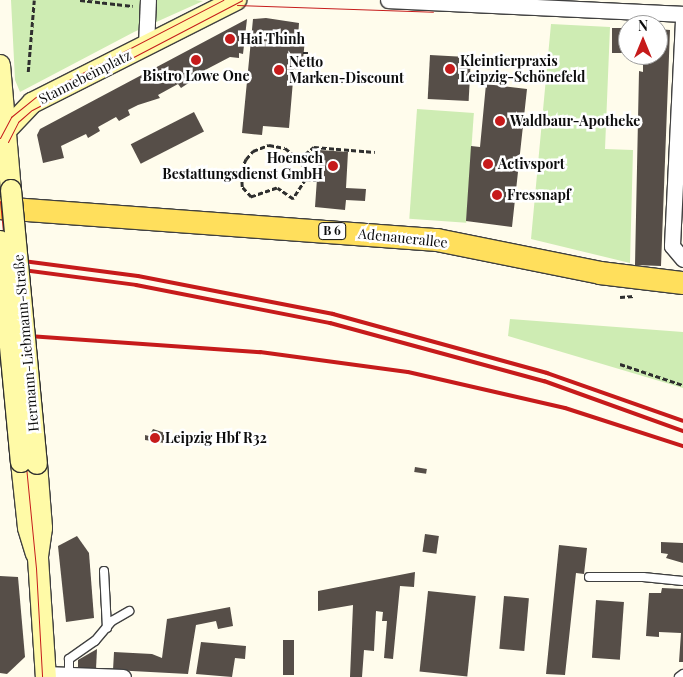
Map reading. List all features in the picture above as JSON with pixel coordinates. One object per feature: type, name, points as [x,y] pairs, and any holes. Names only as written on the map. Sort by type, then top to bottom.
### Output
[{"type":"main road","name":"Stannebeinplatz","points":[[7,123],[146,45],[236,0]]},
{"type":"main road","points":[[0,65],[7,123]]},
{"type":"main road","name":"Hermann-Liebmann-Straße","points":[[7,123],[6,196],[30,463]]},
{"type":"main road","name":"Adenauerallee","points":[[6,196],[437,240],[600,273],[683,283]]},
{"type":"main road","name":"Hermann-Liebmann-Straße","points":[[0,241],[30,463],[42,528],[39,550],[46,675]]},
{"type":"street","points":[[388,0],[533,3],[683,14]]},
{"type":"street","name":"Stannebeinplatz","points":[[146,45],[148,4]]},
{"type":"street","points":[[683,20],[673,240],[676,253],[683,259]]},
{"type":"street","points":[[46,675],[69,674],[123,677]]},
{"type":"lane","points":[[104,571],[107,628]]},
{"type":"lane","points":[[589,578],[643,577],[683,581]]},
{"type":"lane","points":[[69,674],[69,659],[107,628],[112,621],[129,611]]},
{"type":"lane","points":[[679,677],[683,674]]},
{"type":"path","points":[[28,72],[34,0]]},
{"type":"path","points":[[80,0],[148,4]]},
{"type":"path","points":[[303,53],[309,54]]},
{"type":"path","points":[[308,78],[343,81]]},
{"type":"path","points":[[260,146],[278,146],[299,159],[306,179],[293,199],[277,188],[251,197],[242,187],[241,170],[246,159],[260,146]]},
{"type":"path","points":[[299,159],[314,147],[375,152]]},
{"type":"path","points":[[306,179],[317,180]]},
{"type":"path","points":[[620,364],[683,384]]},
{"type":"green space","points":[[11,0],[203,1],[134,32],[20,92],[15,80]]},
{"type":"green space","points":[[551,24],[610,27],[605,149],[633,150],[630,263],[531,239]]},
{"type":"green space","points":[[417,109],[474,113],[466,223],[409,219]]},
{"type":"green space","points":[[510,319],[683,332],[683,388],[508,336]]},
{"type":"building","points":[[266,18],[299,23],[298,38],[305,39],[302,70],[294,69],[289,128],[263,126],[262,135],[242,133],[253,19]]},
{"type":"building","points":[[247,19],[243,54],[239,53],[239,58],[230,57],[188,79],[190,82],[181,88],[178,84],[158,95],[160,98],[128,110],[130,115],[119,121],[116,117],[98,127],[100,131],[88,138],[86,134],[61,146],[64,158],[43,163],[37,135],[40,129]]},
{"type":"building","points":[[612,28],[618,28],[618,53],[612,53]]},
{"type":"building","points":[[668,30],[670,30],[661,266],[635,265],[639,71],[643,72],[643,65],[668,65]]},
{"type":"building","name":"Kleintierpraxis Leipzig-Schönefeld","points":[[430,55],[471,57],[469,101],[428,99]]},
{"type":"building","points":[[486,84],[527,89],[512,227],[466,221],[471,146],[480,147]]},
{"type":"building","points":[[194,112],[204,132],[141,164],[131,144]]},
{"type":"building","name":"Hoensch Bestattungsdienst GmbH","points":[[319,150],[348,152],[346,188],[366,189],[365,201],[346,200],[345,210],[315,207]]},
{"type":"building","name":"Leipzig Hbf R32","points":[[153,429],[165,433],[164,443],[145,440],[145,435],[149,436]]},
{"type":"building","points":[[415,467],[427,469],[426,474],[414,472]]},
{"type":"building","points":[[425,534],[439,536],[436,554],[422,552]]},
{"type":"building","points":[[77,536],[89,553],[94,618],[66,622],[58,546]]},
{"type":"building","points":[[661,542],[683,543],[683,563],[666,558],[668,554],[661,553]]},
{"type":"building","points":[[559,545],[587,548],[584,574],[576,573],[565,675],[546,674]]},
{"type":"building","points":[[415,572],[414,587],[400,586],[393,659],[384,658],[387,621],[382,621],[383,612],[376,611],[374,651],[364,650],[362,677],[350,677],[353,605],[318,611],[318,591]]},
{"type":"building","points":[[0,576],[18,577],[25,657],[7,674],[0,673]]},
{"type":"building","points":[[662,588],[683,589],[683,662],[679,662],[681,633],[659,632],[659,637],[646,636],[649,593],[661,593]]},
{"type":"building","points":[[428,591],[476,596],[467,677],[420,672]]},
{"type":"building","points":[[504,596],[529,598],[524,651],[499,649]]},
{"type":"building","points":[[596,600],[624,602],[620,660],[592,658]]},
{"type":"building","points":[[230,607],[233,626],[218,629],[216,621],[196,625],[188,674],[113,670],[114,652],[152,654],[162,658],[167,619]]},
{"type":"building","points":[[283,640],[294,640],[294,675],[283,675]]},
{"type":"building","points":[[201,642],[246,646],[245,659],[235,658],[232,677],[196,674]]},
{"type":"building","points":[[97,649],[96,669],[78,668],[78,660]]},
{"type":"tram line","points":[[0,138],[11,117],[36,97],[223,0]]},
{"type":"tram line","points":[[8,142],[18,122],[32,110],[242,0]]},
{"type":"tram line","points":[[237,5],[433,12]]},
{"type":"tram line","points":[[0,201],[36,568],[42,677]]},
{"type":"railway","points":[[0,258],[138,276],[333,314],[547,373],[683,421]]},
{"type":"railway","points":[[0,267],[136,285],[330,323],[544,381],[683,431]]},
{"type":"railway","points":[[0,334],[260,352],[408,372],[565,408],[683,446]]},
{"type":"place","name":"Hai Thinh","points":[[230,39]]},
{"type":"place","name":"Bistro Lowe One","points":[[196,60]]},
{"type":"place","name":"Kleintierpraxis Leipzig-Schönefeld","points":[[450,69]]},
{"type":"place","name":"Netto Marken-Discount","points":[[279,70]]},
{"type":"place","name":"Waldbaur-Apotheke","points":[[500,121]]},
{"type":"place","name":"Activsport","points":[[488,164]]},
{"type":"place","name":"Hoensch Bestattungsdienst GmbH","points":[[333,166]]},
{"type":"place","name":"Fressnapf","points":[[497,195]]},
{"type":"place","name":"Leipzig Hbf R32","points":[[155,438]]}]
